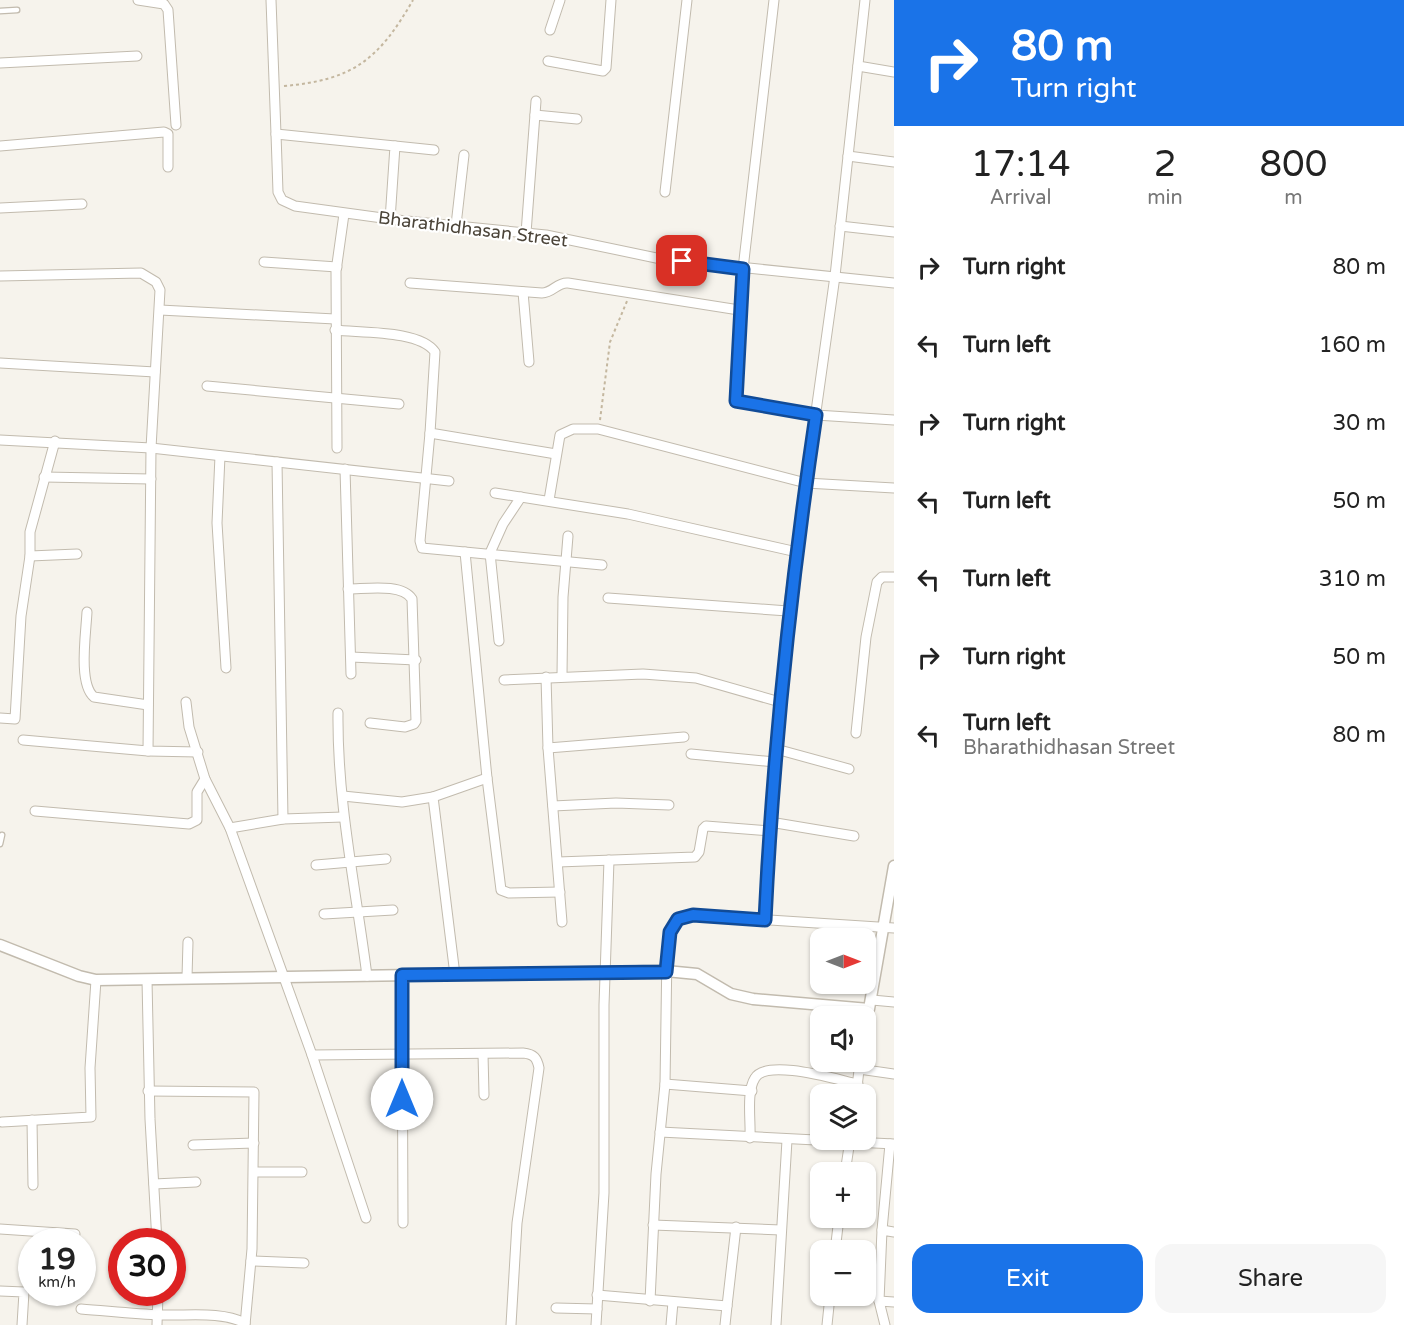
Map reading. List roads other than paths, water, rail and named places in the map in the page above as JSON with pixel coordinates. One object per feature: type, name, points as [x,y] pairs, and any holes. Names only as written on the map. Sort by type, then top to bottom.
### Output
[{"type":"street","points":[[138,0],[164,4],[168,10],[176,124]]},
{"type":"street","points":[[271,0],[276,134],[434,150]]},
{"type":"street","points":[[550,30],[560,0]]},
{"type":"street","points":[[548,61],[603,71],[606,68],[611,0]]},
{"type":"street","points":[[665,192],[687,0]]},
{"type":"street","points":[[774,0],[743,269],[736,401],[816,415],[894,420]]},
{"type":"street","points":[[765,920],[770,827],[788,611],[835,276],[865,0]]},
{"type":"street","points":[[0,63],[136,56]]},
{"type":"street","points":[[858,66],[894,72]]},
{"type":"street","points":[[526,233],[536,101]]},
{"type":"street","points":[[535,115],[576,119]]},
{"type":"street","points":[[0,146],[164,132],[168,134],[168,167]]},
{"type":"street","name":"Bharathidhasan Street","points":[[276,134],[278,192],[282,200],[295,206],[390,220],[526,233],[662,259],[894,283]]},
{"type":"street","points":[[390,220],[395,146]]},
{"type":"street","points":[[456,225],[464,155]]},
{"type":"street","points":[[848,156],[894,162]]},
{"type":"street","points":[[0,208],[82,204]]},
{"type":"street","points":[[337,448],[335,319],[337,267],[344,214]]},
{"type":"street","points":[[840,226],[894,232]]},
{"type":"street","points":[[264,262],[337,267]]},
{"type":"street","points":[[0,276],[141,273],[156,282],[160,290],[151,448],[147,751]]},
{"type":"street","points":[[410,283],[546,293],[564,283],[740,310]]},
{"type":"street","points":[[523,292],[529,362]]},
{"type":"street","points":[[160,310],[335,319]]},
{"type":"street","points":[[335,330],[417,338],[430,344],[435,352],[420,541],[422,548],[602,565]]},
{"type":"street","points":[[0,363],[155,372]]},
{"type":"street","points":[[207,386],[399,404]]},
{"type":"street","points":[[549,500],[560,435],[573,429],[598,429],[806,483],[894,488]]},
{"type":"street","points":[[430,433],[556,454]]},
{"type":"street","points":[[0,440],[55,441],[151,448],[449,481]]},
{"type":"street","points":[[0,718],[15,719],[21,616],[30,556],[30,532],[55,441]]},
{"type":"street","points":[[220,456],[217,523],[225,668]]},
{"type":"street","points":[[277,462],[283,819]]},
{"type":"street","points":[[345,469],[351,674]]},
{"type":"street","points":[[44,477],[151,479]]},
{"type":"street","points":[[495,493],[639,516],[797,552]]},
{"type":"street","points":[[499,640],[490,553],[503,524],[521,497]]},
{"type":"street","points":[[562,675],[565,562],[568,536]]},
{"type":"street","points":[[465,552],[487,778],[501,890],[509,893],[560,892]]},
{"type":"street","points":[[30,556],[77,554]]},
{"type":"street","points":[[856,733],[866,637],[877,582],[882,577],[894,577]]},
{"type":"street","points":[[348,589],[400,590],[408,593],[412,599],[417,713],[414,724],[405,727],[370,723]]},
{"type":"street","points":[[608,598],[788,611]]},
{"type":"street","points":[[87,612],[85,675],[88,693],[94,697],[147,705]]},
{"type":"street","points":[[351,657],[416,660]]},
{"type":"street","points":[[504,680],[562,675],[643,674],[696,678],[780,702]]},
{"type":"street","points":[[546,677],[548,748],[562,922]]},
{"type":"street","points":[[186,702],[189,727],[205,780],[230,828],[312,1055],[366,1218]]},
{"type":"street","points":[[339,713],[338,752],[343,817],[367,976]]},
{"type":"street","points":[[548,748],[684,737]]},
{"type":"street","points":[[23,740],[147,751],[198,752]]},
{"type":"street","points":[[776,750],[849,769]]},
{"type":"street","points":[[691,754],[775,762]]},
{"type":"street","points":[[342,796],[402,802],[433,797],[487,778]]},
{"type":"street","points":[[35,811],[189,824],[197,820],[197,792],[205,780]]},
{"type":"street","points":[[433,797],[455,975]]},
{"type":"street","points":[[553,806],[615,803],[669,805]]},
{"type":"street","points":[[230,828],[283,819],[343,817]]},
{"type":"street","points":[[558,862],[695,857],[699,852],[703,829],[706,826],[770,827],[854,836]]},
{"type":"street","points":[[316,865],[386,859]]},
{"type":"street","points":[[596,1325],[604,1193],[605,972],[609,860]]},
{"type":"street","points":[[871,1004],[888,927],[894,866]]},
{"type":"street","points":[[324,914],[393,909]]},
{"type":"street","points":[[650,1301],[653,1225],[665,1084],[666,972],[670,932],[678,919],[693,915],[888,927]]},
{"type":"street","points":[[187,977],[188,942]]},
{"type":"street","points":[[0,945],[79,976],[96,980],[666,972],[697,974],[731,994],[753,999],[871,1004],[894,1002]]},
{"type":"street","points":[[402,975],[403,1223]]},
{"type":"street","points":[[2,1122],[91,1117],[90,1068],[96,980]]},
{"type":"street","points":[[147,980],[148,1091],[156,1228]]},
{"type":"street","points":[[312,1055],[530,1053],[537,1060],[539,1068],[517,1223],[511,1325]]},
{"type":"street","points":[[483,1054],[484,1095]]},
{"type":"street","points":[[750,1138],[754,1078],[762,1071],[780,1068],[858,1084],[859,1072]]},
{"type":"street","points":[[876,1069],[894,1074]]},
{"type":"street","points":[[665,1084],[752,1091]]},
{"type":"street","points":[[81,1309],[157,1320],[215,1315],[232,1317],[245,1324],[251,1261],[255,1172],[254,1092],[148,1091]]},
{"type":"street","points":[[32,1120],[33,1185]]},
{"type":"street","points":[[660,1132],[810,1140]]},
{"type":"street","points":[[776,1325],[787,1140]]},
{"type":"street","points":[[193,1145],[255,1143]]},
{"type":"street","points":[[876,1143],[892,1144],[882,1230],[879,1301],[885,1325]]},
{"type":"street","points":[[255,1172],[302,1172]]},
{"type":"street","points":[[154,1184],[196,1182]]},
{"type":"street","points":[[653,1225],[781,1230]]},
{"type":"street","points":[[725,1325],[736,1227]]},
{"type":"street","points":[[0,1229],[18,1230]]},
{"type":"street","points":[[882,1230],[894,1232]]},
{"type":"street","points":[[251,1261],[304,1263]]},
{"type":"street","points":[[0,1291],[24,1292],[22,1325]]},
{"type":"street","points":[[597,1296],[727,1306]]},
{"type":"street","points":[[879,1301],[894,1302]]},
{"type":"street","points":[[671,1325],[673,1302]]},
{"type":"street","points":[[827,1325],[829,1306]]},
{"type":"street","points":[[556,1308],[597,1309]]},
{"type":"lane","points":[[0,11],[17,10]]},
{"type":"lane","points":[[0,844],[2,835]]}]
